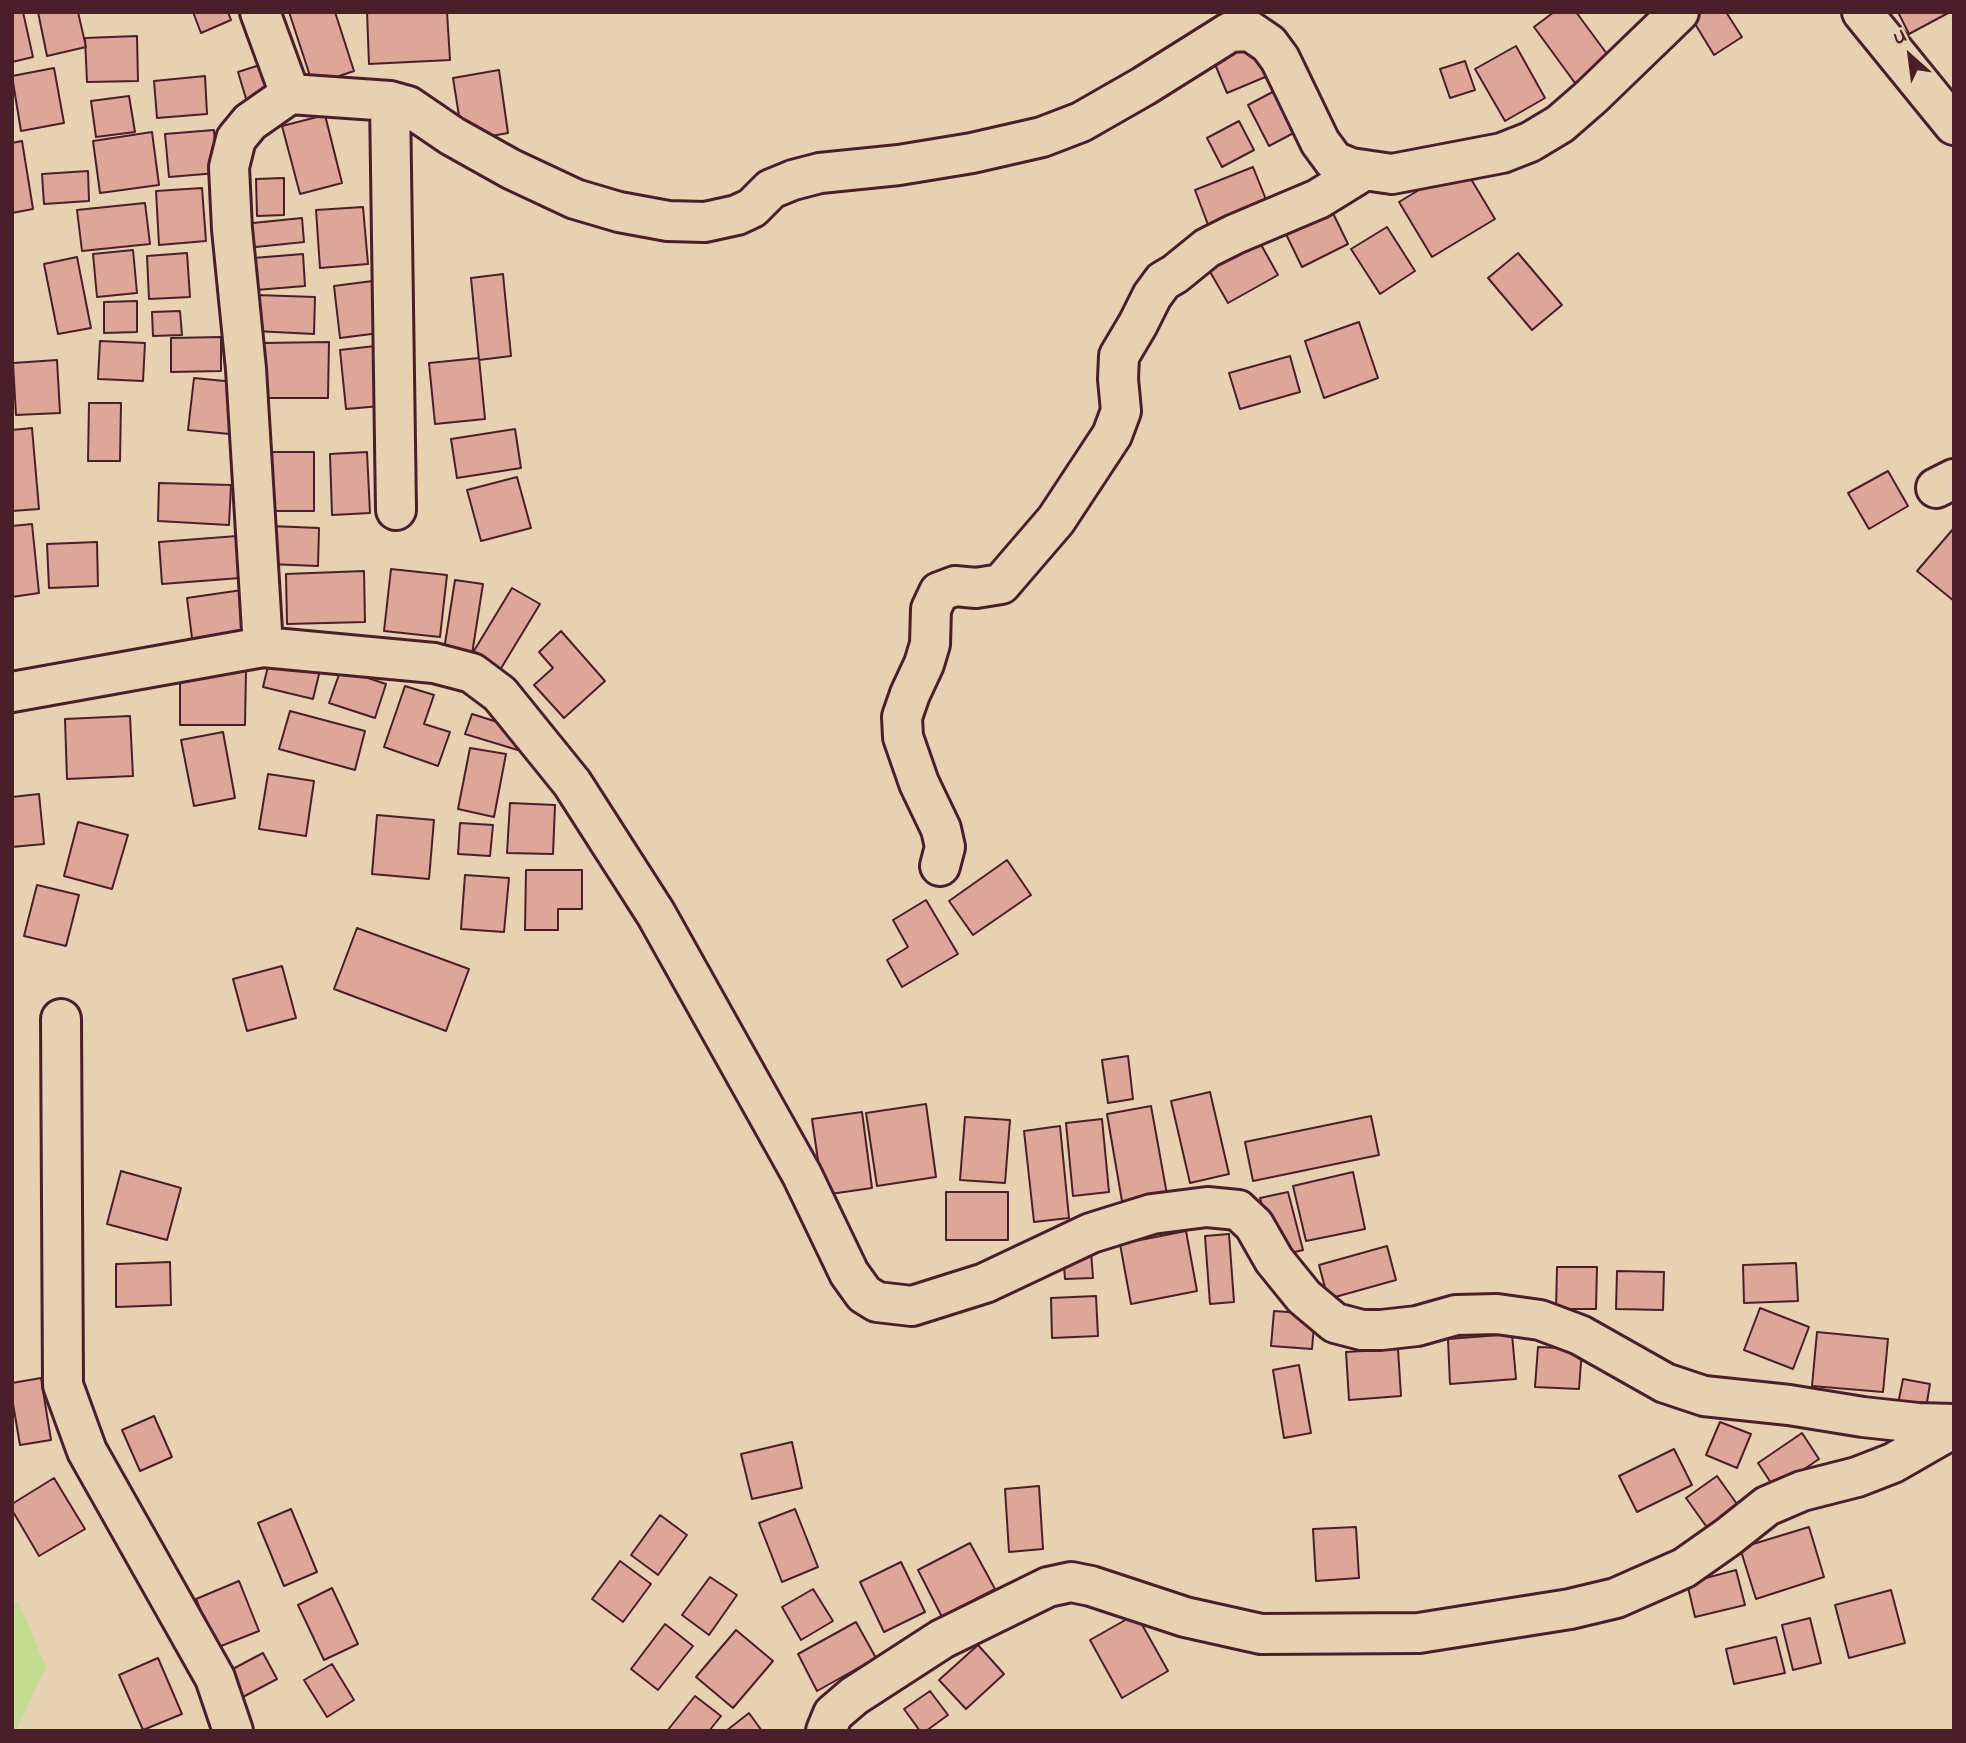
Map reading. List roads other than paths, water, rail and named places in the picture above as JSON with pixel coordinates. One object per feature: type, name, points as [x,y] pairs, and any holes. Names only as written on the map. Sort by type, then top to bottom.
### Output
[{"type":"street","points":[[260,12],[289,94]]},
{"type":"street","points":[[263,647],[246,369],[232,229],[229,167],[236,139],[250,122],[289,94],[390,101],[408,106],[452,136],[511,169],[575,199],[656,219],[705,222],[737,215],[752,208],[771,189],[820,173],[924,161],[1042,137],[1081,122],[1230,32],[1250,31],[1269,44],[1280,59],[1320,142],[1334,161],[1351,168],[1392,174],[1502,153],[1530,142],[1560,124],[1679,12]]},
{"type":"street","points":[[1862,12],[1954,125]]},
{"type":"street","points":[[390,101],[396,510]]},
{"type":"street","points":[[940,866],[945,847],[941,829],[919,783],[904,737],[902,716],[930,644],[931,609],[939,592],[955,586],[976,588],[1001,584],[1056,520],[1112,435],[1121,411],[1119,356],[1163,281],[1207,248],[1318,199],[1365,170]]},
{"type":"street","points":[[12,692],[263,647],[434,663],[472,673],[500,694],[572,783],[656,914],[802,1175],[849,1273],[864,1294],[877,1302],[912,1306],[985,1283],[1091,1233],[1152,1214],[1207,1208],[1238,1210],[1254,1225],[1274,1259],[1304,1297],[1335,1323],[1362,1330],[1381,1331],[1418,1326],[1456,1315],[1496,1314],[1540,1320],[1580,1335],[1665,1383],[1704,1396],[1789,1405],[1877,1419],[1954,1426]]},
{"type":"street","points":[[61,1019],[63,1385],[87,1451],[215,1678],[233,1731]]},
{"type":"street","points":[[826,1731],[833,1714],[854,1696],[942,1639],[1048,1587],[1071,1582],[1091,1586],[1185,1617],[1261,1634],[1419,1633],[1559,1611],[1616,1598],[1684,1568],[1767,1506],[1802,1491],[1857,1477],[1893,1463],[1954,1426]]}]
